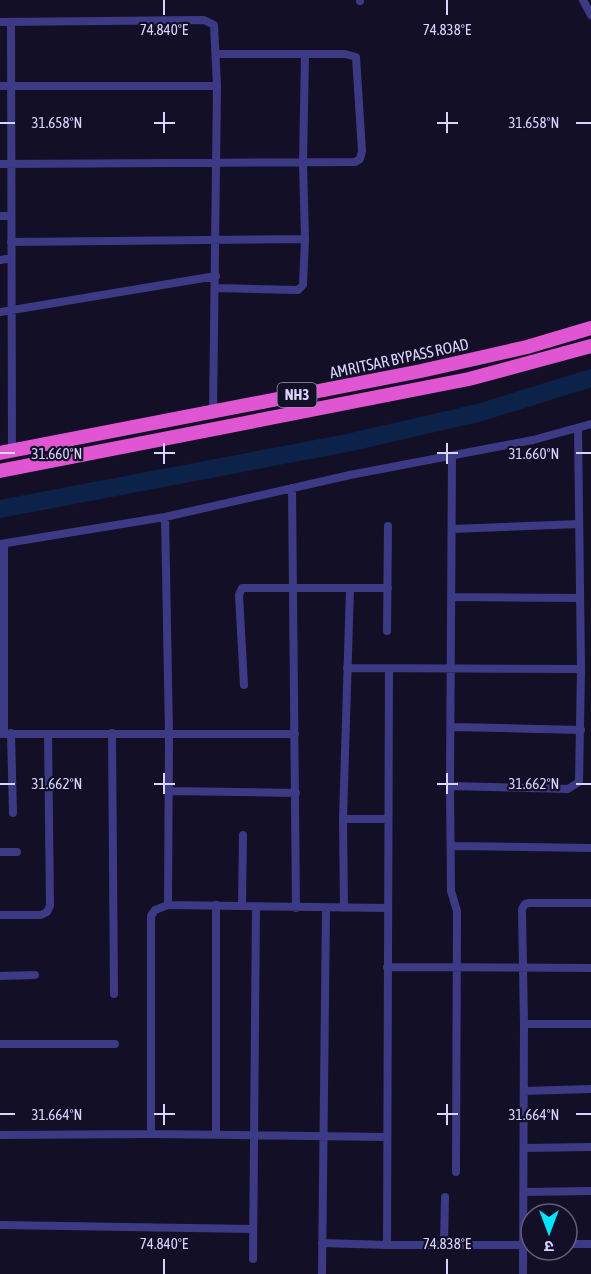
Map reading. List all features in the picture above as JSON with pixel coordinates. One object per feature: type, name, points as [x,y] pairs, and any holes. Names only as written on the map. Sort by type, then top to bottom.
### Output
[{"type":"highway","name":"AMRITSAR BYPASS ROAD","points":[[6,452],[421,371],[527,347],[591,328]]},
{"type":"highway","name":"AMRITSAR BYPASS ROAD","points":[[0,471],[470,379],[591,346]]},
{"type":"street","points":[[583,0],[591,15]]},
{"type":"street","points":[[0,22],[204,20],[214,25],[217,86],[213,412]]},
{"type":"street","points":[[6,452],[12,311],[10,22]]},
{"type":"street","points":[[0,164],[303,163],[355,162],[360,159],[362,151],[356,57],[349,54],[217,54]]},
{"type":"street","points":[[216,288],[298,290],[305,281],[303,163],[305,54]]},
{"type":"street","points":[[0,86],[217,86]]},
{"type":"street","points":[[0,216],[11,216]]},
{"type":"street","points":[[11,242],[305,239]]},
{"type":"street","points":[[0,260],[11,258]]},
{"type":"street","points":[[0,312],[216,276]]},
{"type":"street","points":[[13,813],[5,733],[2,544],[165,517],[591,424]]},
{"type":"street","points":[[450,786],[568,789],[579,782],[581,777],[578,428]]},
{"type":"street","points":[[452,456],[450,786],[451,891],[457,911],[456,1172]]},
{"type":"street","points":[[292,488],[296,908]]},
{"type":"street","points":[[165,517],[169,733],[168,905]]},
{"type":"street","points":[[452,529],[579,524]]},
{"type":"street","points":[[387,632],[388,526]]},
{"type":"street","points":[[244,685],[241,589],[245,587],[388,588]]},
{"type":"street","points":[[345,908],[342,819],[350,588]]},
{"type":"street","points":[[451,597],[580,598]]},
{"type":"street","points":[[347,668],[581,669]]},
{"type":"street","points":[[387,1245],[389,669]]},
{"type":"street","points":[[451,727],[581,730]]},
{"type":"street","points":[[5,733],[295,734]]},
{"type":"street","points":[[112,733],[114,994]]},
{"type":"street","points":[[0,915],[41,915],[47,912],[50,906],[48,734]]},
{"type":"street","points":[[169,791],[296,793]]},
{"type":"street","points":[[342,819],[388,819]]},
{"type":"street","points":[[242,906],[243,835]]},
{"type":"street","points":[[451,846],[591,848]]},
{"type":"street","points":[[0,852],[17,852]]},
{"type":"street","points":[[525,1202],[522,909],[525,904],[529,903],[591,903]]},
{"type":"street","points":[[151,1134],[151,916],[155,910],[168,905],[388,908]]},
{"type":"street","points":[[216,905],[216,1134]]},
{"type":"street","points":[[253,1258],[256,907]]},
{"type":"street","points":[[322,1274],[326,908]]},
{"type":"street","points":[[387,968],[591,968]]},
{"type":"street","points":[[0,976],[35,975]]},
{"type":"street","points":[[524,1023],[591,1024]]},
{"type":"street","points":[[0,1044],[115,1044]]},
{"type":"street","points":[[524,1091],[591,1089]]},
{"type":"street","points":[[0,1135],[216,1134],[387,1137]]},
{"type":"street","points":[[524,1148],[591,1148]]},
{"type":"street","points":[[524,1192],[591,1191]]},
{"type":"street","points":[[444,1245],[445,1197]]},
{"type":"street","points":[[0,1225],[253,1229]]},
{"type":"street","points":[[322,1243],[519,1245]]},
{"type":"waterway","points":[[0,509],[347,443],[478,413],[591,378]]}]
